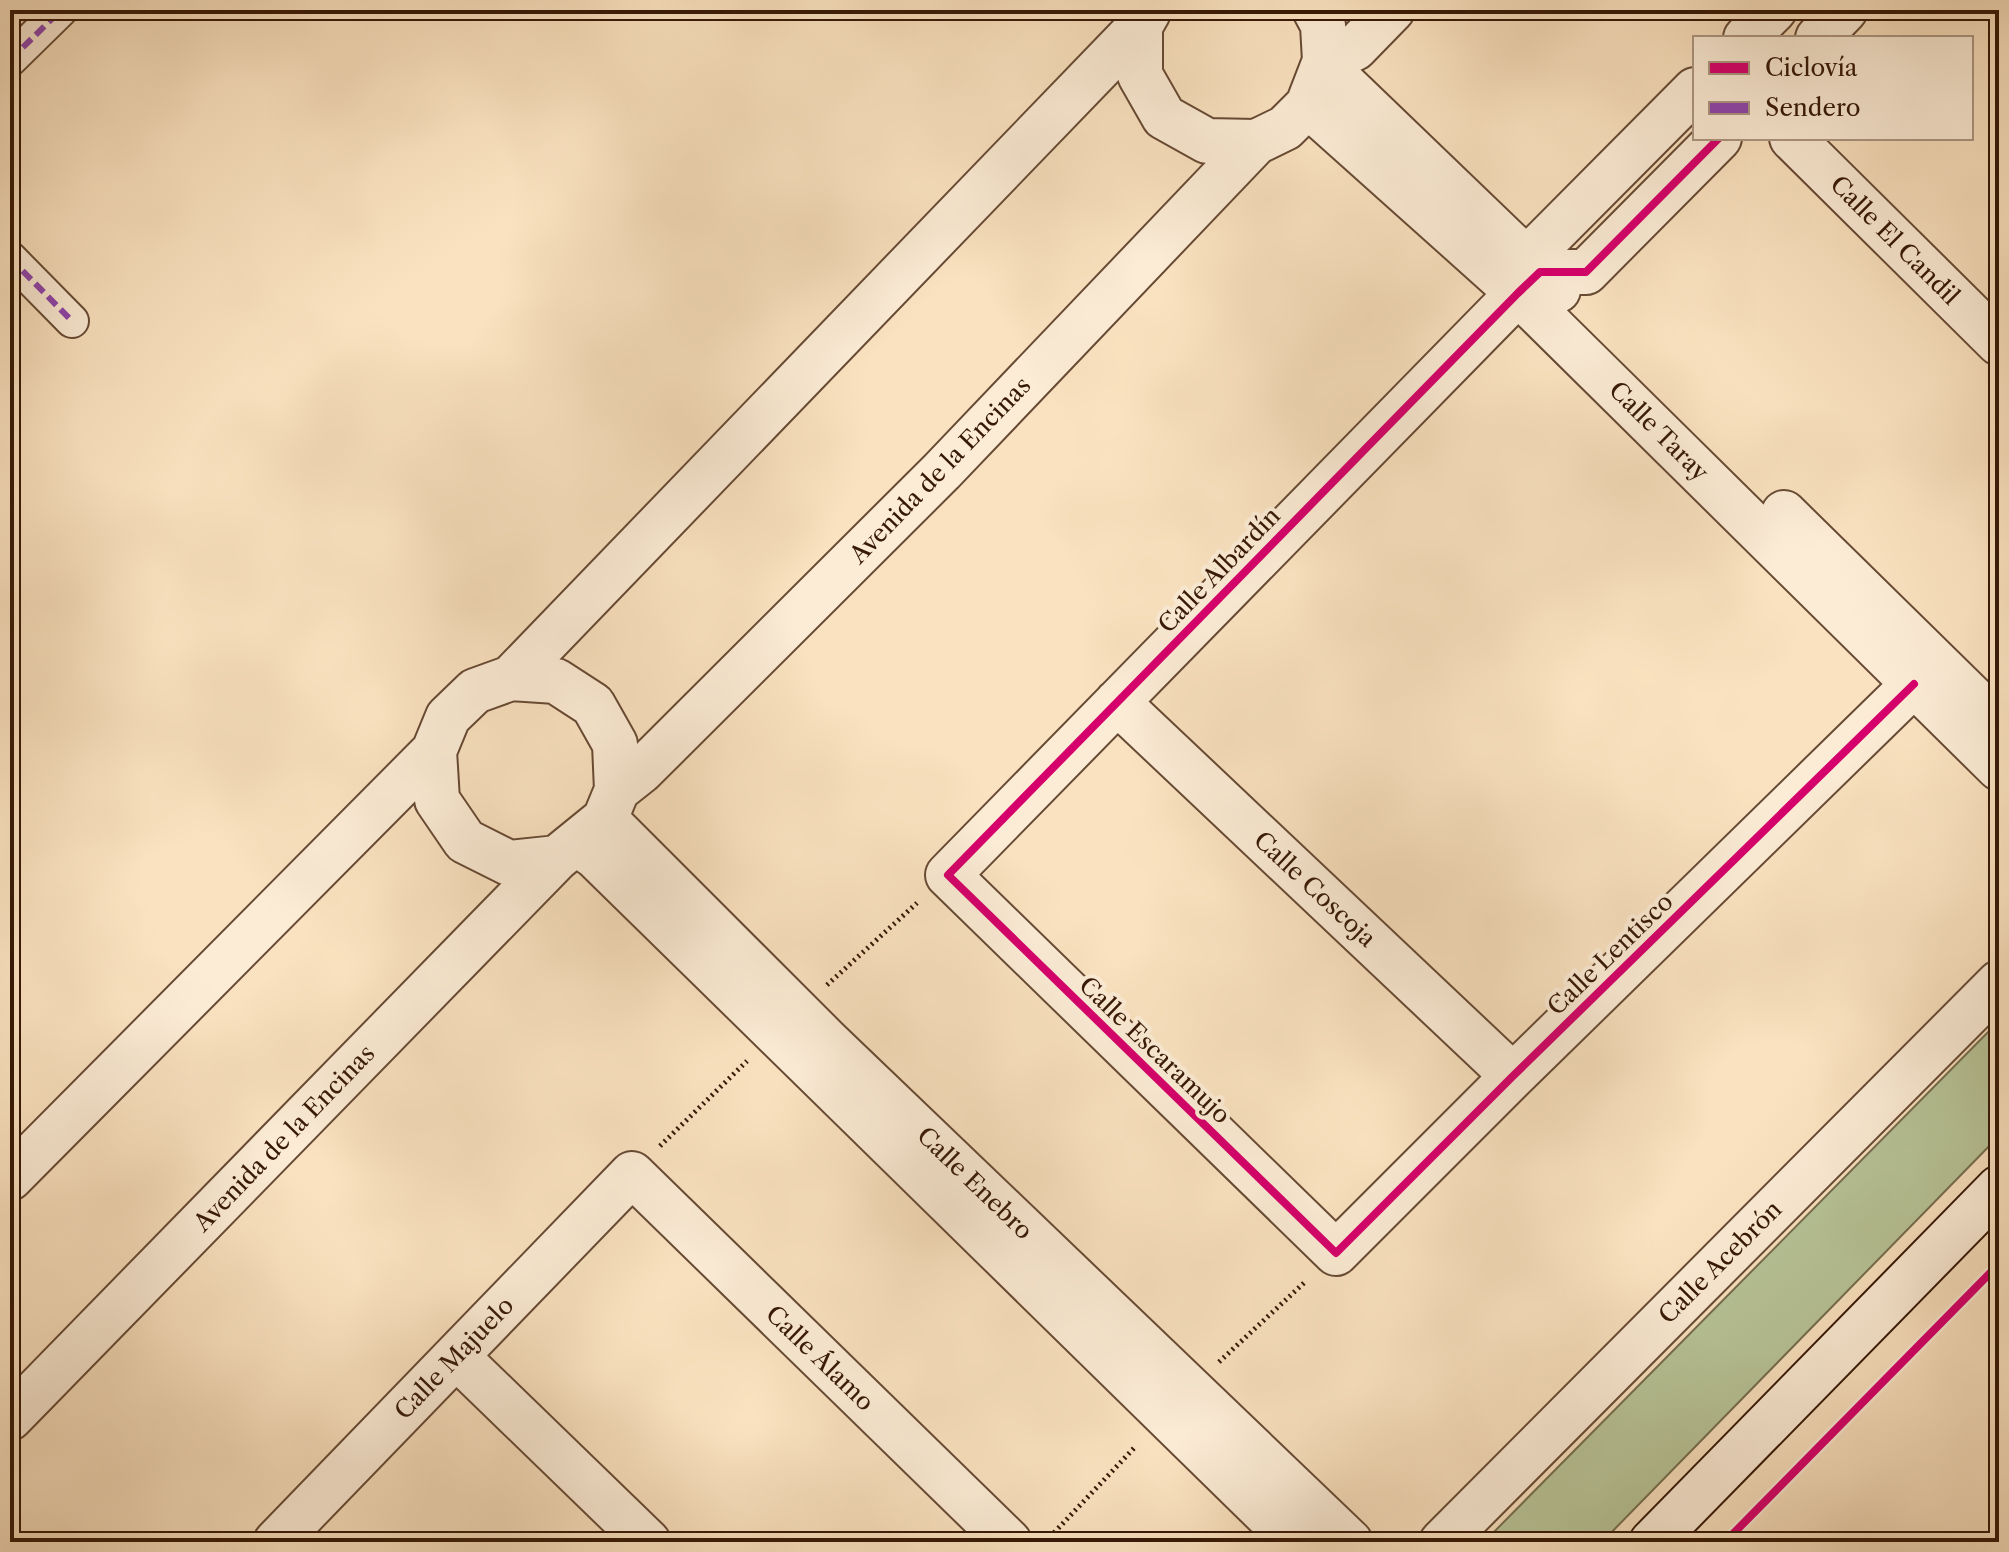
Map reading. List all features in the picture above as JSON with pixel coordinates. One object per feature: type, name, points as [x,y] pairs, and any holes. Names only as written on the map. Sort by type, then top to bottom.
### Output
[{"type":"street","points":[[10,60],[61,10]]},
{"type":"street","points":[[1315,10],[1323,25],[1319,77]]},
{"type":"street","points":[[1144,18],[1140,75],[1164,117],[1207,141],[1256,142],[1285,128],[1319,77],[1355,48],[1392,10]]},
{"type":"street","points":[[1748,36],[1774,10]]},
{"type":"street","points":[[1820,36],[1845,10]]},
{"type":"street","points":[[511,678],[1144,18]]},
{"type":"street","name":"Calle Taray","points":[[1319,77],[1999,724]]},
{"type":"street","name":"Calle Albardín","points":[[948,875],[1528,275],[1693,92]]},
{"type":"street","points":[[1528,275],[1586,272],[1717,140]]},
{"type":"street","name":"Calle El Candil","points":[[1794,140],[1999,343]]},
{"type":"street","name":"Avenida de la Encinas","points":[[10,1418],[652,760],[942,471],[1256,142]]},
{"type":"street","points":[[10,258],[72,321]]},
{"type":"street","name":"Calle Taray","points":[[1528,275],[1914,684],[1999,768]]},
{"type":"street","points":[[10,1178],[434,751],[448,717],[475,691],[511,678],[556,681],[593,705],[615,744],[589,828],[509,863],[465,841],[437,800],[434,751]]},
{"type":"street","name":"Calle Lentisco","points":[[1336,1253],[1914,684]]},
{"type":"street","name":"Calle Coscoja","points":[[1117,702],[1513,1076]]},
{"type":"street","name":"Calle Enebro","points":[[589,828],[817,1031],[1178,1402],[1295,1542]]},
{"type":"street","name":"Calle Escaramujo","points":[[948,875],[1336,1253]]},
{"type":"street","name":"Calle Acebrón","points":[[1442,1542],[1999,983]]},
{"type":"street","name":"Calle Majuelo","points":[[276,1542],[632,1174]]},
{"type":"street","name":"Calle Álamo","points":[[632,1174],[1009,1542]]},
{"type":"street","points":[[1652,1542],[1999,1188]]},
{"type":"street","points":[[456,1356],[648,1542]]},
{"type":"street","name":"Calle Enebro","points":[[1178,1402],[1350,1542]]},
{"type":"path","points":[[1045,1542],[1178,1402],[1336,1253]]},
{"type":"green space","points":[[1999,1021],[1999,1136],[1602,1542],[1484,1542]]},
{"type":"marked path","points":[[10,60],[61,10]]},
{"type":"marked path","points":[[10,258],[72,321]]},
{"type":"cycle path","points":[[1717,140],[1586,272],[1540,272],[1518,293],[948,875],[1336,1253],[1914,684]]},
{"type":"cycle path","points":[[1725,1542],[1999,1264]]}]
